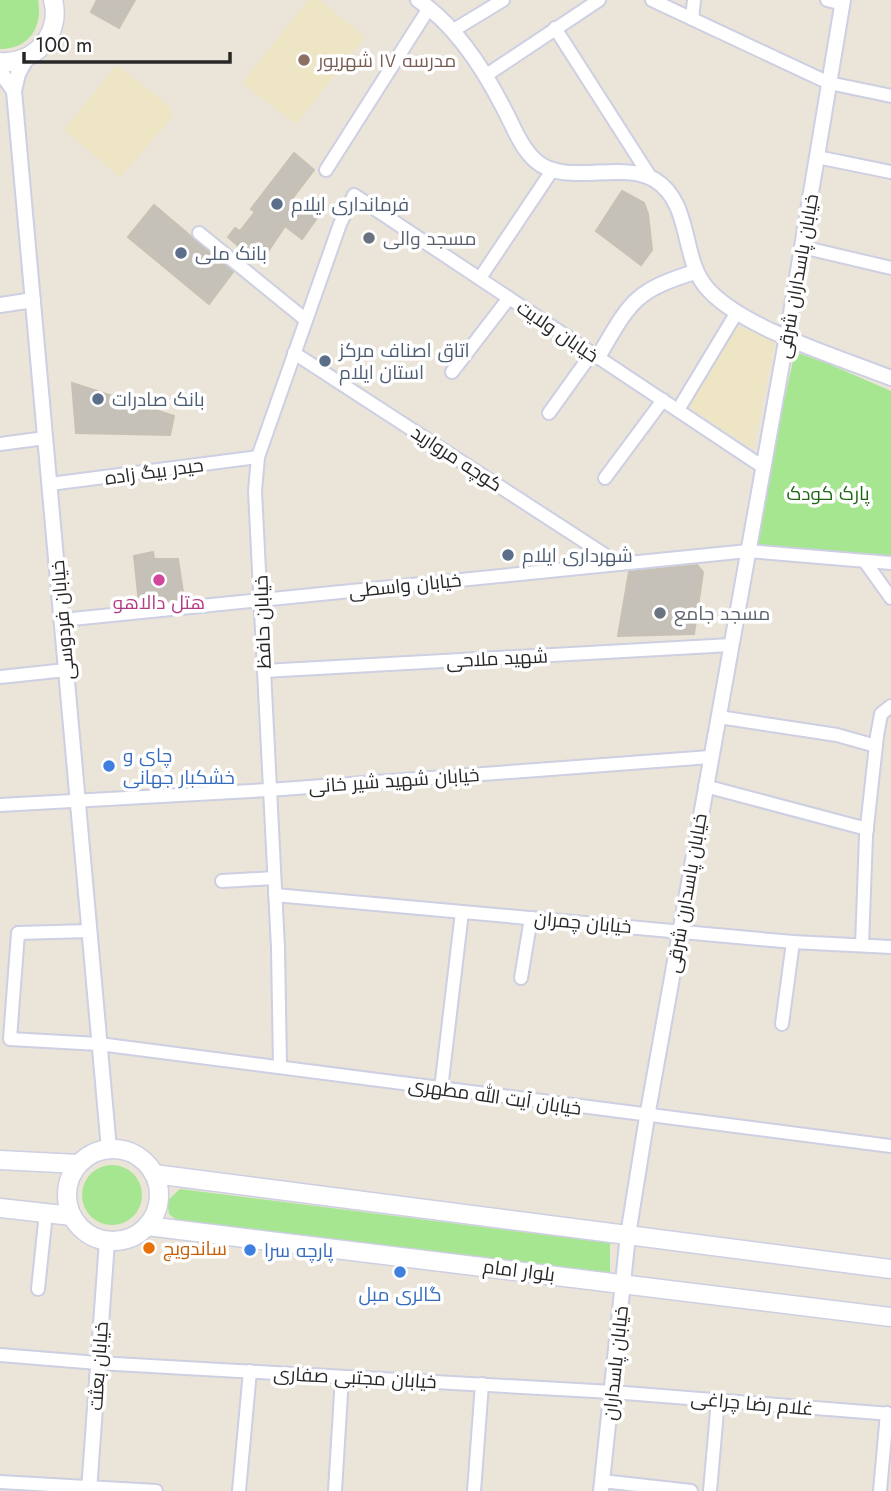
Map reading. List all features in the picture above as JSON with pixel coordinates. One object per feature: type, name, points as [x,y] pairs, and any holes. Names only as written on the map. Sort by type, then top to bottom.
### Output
[{"type":"main road","points":[[0,62],[26,59],[40,49],[50,36],[55,19],[52,0]]},
{"type":"main road","points":[[109,1149],[138,1156],[154,1174],[158,1201],[147,1226],[136,1235],[107,1241],[81,1228],[72,1216],[67,1189],[78,1164],[89,1156],[109,1149]]},
{"type":"main road","points":[[0,1160],[78,1164]]},
{"type":"main road","points":[[154,1174],[891,1269]]},
{"type":"main road","points":[[0,1208],[72,1216]]},
{"type":"main road","name":"بلوار امام","points":[[147,1226],[891,1317]]},
{"type":"street","points":[[452,30],[503,0]]},
{"type":"street","points":[[485,76],[599,0]]},
{"type":"street","points":[[652,0],[830,83],[891,96]]},
{"type":"street","points":[[692,19],[694,0]]},
{"type":"street","points":[[827,0],[843,2]]},
{"type":"street","name":"خیابان پاسداران شرقی","points":[[748,551],[843,2]]},
{"type":"street","points":[[326,170],[424,4],[452,30],[485,76],[520,141],[537,163],[553,169],[630,172],[651,178],[663,185],[682,221],[695,272],[707,288],[737,312],[787,337],[891,378]]},
{"type":"street","points":[[555,28],[651,178]]},
{"type":"street","name":"خیابان فردوسی","points":[[26,59],[18,74],[14,91],[109,1149]]},
{"type":"street","name":"خیابان فردوسی","points":[[0,71],[14,91]]},
{"type":"street","points":[[817,157],[891,172]]},
{"type":"street","points":[[480,278],[553,169]]},
{"type":"street","name":"خیابان ولایت","points":[[354,195],[763,467]]},
{"type":"street","name":"خیابان حافظ","points":[[280,1067],[275,895],[255,491],[258,457],[354,195]]},
{"type":"street","points":[[199,233],[306,320]]},
{"type":"street","points":[[802,247],[891,268]]},
{"type":"street","points":[[549,413],[595,355],[632,301],[662,284],[695,272]]},
{"type":"street","points":[[452,372],[509,298]]},
{"type":"street","points":[[0,305],[33,300]]},
{"type":"street","points":[[678,410],[737,312]]},
{"type":"street","name":"کوچه مروارید","points":[[294,353],[619,564]]},
{"type":"street","points":[[605,478],[663,400]]},
{"type":"street","points":[[0,444],[45,438]]},
{"type":"street","name":"حیدر بیگ زاده","points":[[50,484],[258,457]]},
{"type":"street","name":"خیابان واسطی","points":[[62,620],[748,551],[891,563]]},
{"type":"street","name":"خیابان پاسدارن شرقی","points":[[628,1235],[748,551]]},
{"type":"street","points":[[866,563],[891,598]]},
{"type":"street","name":"شهید ملاحی","points":[[264,671],[730,645]]},
{"type":"street","points":[[0,677],[66,670]]},
{"type":"street","points":[[862,945],[867,829],[876,746],[881,714],[891,706]]},
{"type":"street","points":[[719,717],[837,735],[876,746]]},
{"type":"street","name":"خیابان شهید شیر خانی","points":[[0,805],[269,790],[710,757]]},
{"type":"street","points":[[705,786],[867,829]]},
{"type":"street","points":[[222,881],[274,878]]},
{"type":"street","name":"خیابان چمران","points":[[275,895],[793,942],[891,947]]},
{"type":"street","points":[[442,1089],[462,912]]},
{"type":"street","points":[[521,978],[531,918]]},
{"type":"street","name":"خیابان آیت الله مطهری","points":[[89,931],[18,933],[10,1039],[99,1044],[647,1117],[891,1146]]},
{"type":"street","points":[[782,1024],[793,942]]},
{"type":"street","points":[[38,1289],[46,1213]]},
{"type":"street","name":"خیابان پاسداران","points":[[602,1486],[628,1235]]},
{"type":"street","name":"خیابان بعثت","points":[[89,1489],[107,1241]]},
{"type":"street","name":"خیابان مجتبی صفاری","points":[[0,1355],[612,1392]]},
{"type":"street","points":[[239,1491],[250,1371]]},
{"type":"street","points":[[335,1491],[342,1377]]},
{"type":"street","points":[[474,1491],[482,1384]]},
{"type":"street","name":"غلام رضا چراغی","points":[[612,1392],[889,1413]]},
{"type":"street","points":[[710,1491],[718,1400]]},
{"type":"street","points":[[880,1491],[889,1413]]},
{"type":"street","points":[[0,1482],[156,1491]]},
{"type":"street","points":[[602,1486],[691,1491]]},
{"type":"shaded area","name":"مدرسه ۱۷ شهریور","points":[[308,0],[320,0],[365,37],[296,124],[242,83]]},
{"type":"shaded area","points":[[117,65],[169,106],[172,118],[120,177],[64,130]]},
{"type":"shaded area","points":[[736,325],[775,342],[753,449],[687,406]]},
{"type":"green space","points":[[0,0],[38,0],[38,19],[32,35],[26,41],[10,48],[0,49]]},
{"type":"green space","name":"پارک کودک","points":[[795,352],[891,391],[891,560],[751,549]]},
{"type":"green space","points":[[106,1165],[118,1165],[137,1178],[142,1195],[140,1207],[129,1220],[118,1225],[106,1225],[87,1212],[82,1201],[82,1189],[95,1170]]},
{"type":"green space","points":[[180,1189],[610,1243],[610,1274],[179,1222],[169,1214],[167,1201]]},
{"type":"building","points":[[97,0],[135,0],[119,28],[91,12]]},
{"type":"building","name":"فرمانداری ایلام","points":[[294,153],[314,170],[292,199],[317,218],[302,239],[285,226],[265,256],[253,247],[248,254],[228,237],[235,228],[240,231],[255,212],[251,209]]},
{"type":"building","points":[[622,191],[644,203],[648,214],[652,250],[641,265],[596,231]]},
{"type":"building","name":"بانک ملی","points":[[154,205],[233,272],[209,304],[128,237]]},
{"type":"building","name":"بانک صادرات","points":[[72,383],[174,416],[170,435],[76,433]]},
{"type":"building","name":"هتل دالاهو","points":[[153,552],[154,559],[178,559],[184,599],[139,603],[134,556]]},
{"type":"building","name":"مسجد جامع","points":[[697,565],[703,572],[694,634],[618,636],[629,572]]},
{"type":"place","name":"مدرسه ۱۷ شهریور","points":[[304,60]]},
{"type":"place","name":"فرمانداری ایلام","points":[[277,204]]},
{"type":"place","name":"مسجد والی","points":[[369,238]]},
{"type":"place","name":"بانک ملی","points":[[181,253]]},
{"type":"place","name":"اتاق اصناف مرکز استان ایلام","points":[[325,361]]},
{"type":"place","name":"بانک صادرات","points":[[98,399]]},
{"type":"place","name":"شهرداری ایلام","points":[[508,555]]},
{"type":"place","name":"هتل دالاهو","points":[[159,580]]},
{"type":"place","name":"مسجد جامع","points":[[660,613]]},
{"type":"place","name":"چای و خشکبار جهانی","points":[[109,766]]},
{"type":"place","name":"ساندویچ","points":[[149,1248]]},
{"type":"place","name":"پارچه سرا","points":[[250,1250]]},
{"type":"place","name":"گالری مبل","points":[[400,1272]]}]
